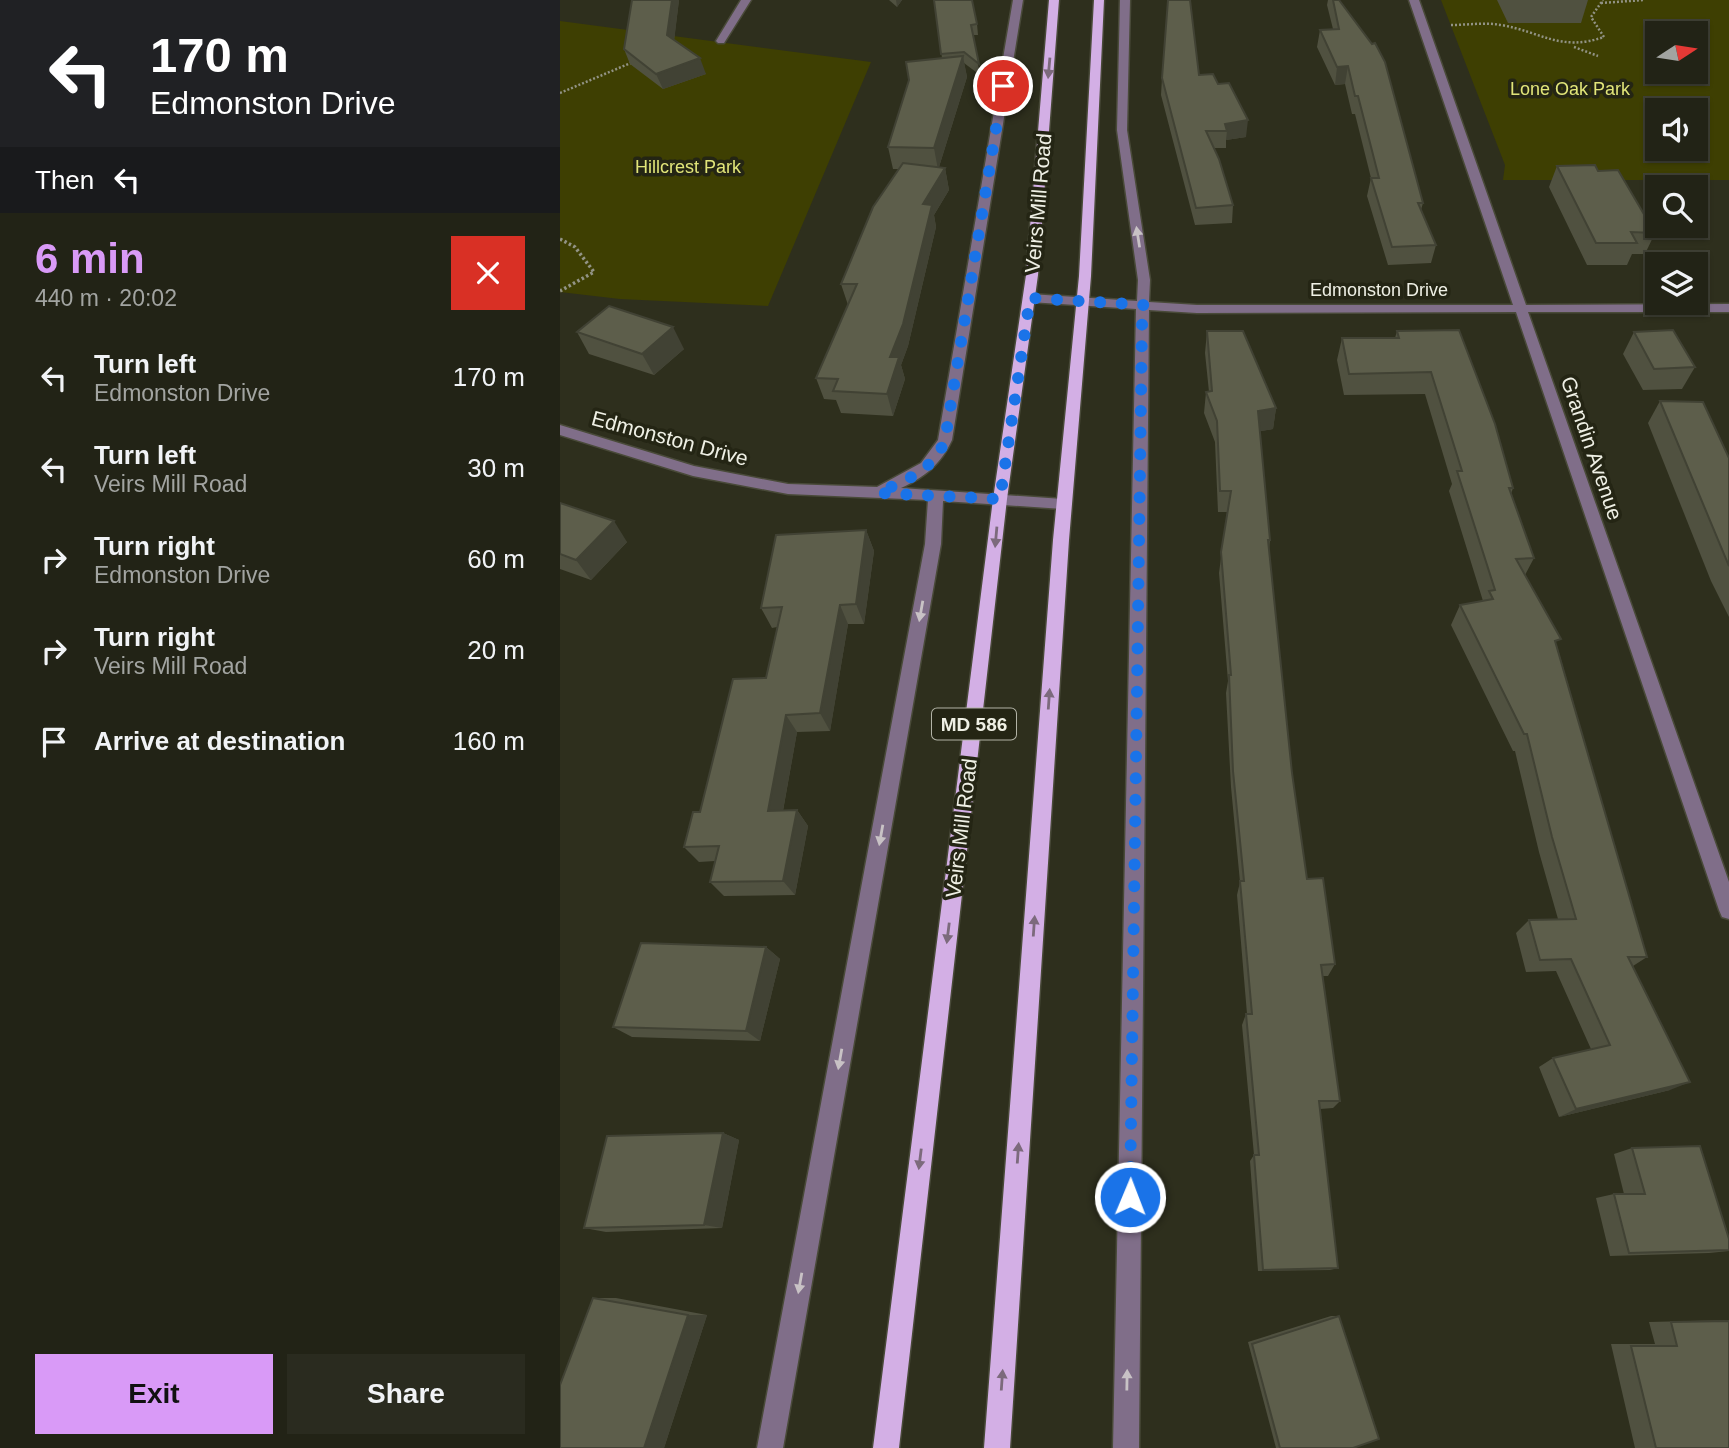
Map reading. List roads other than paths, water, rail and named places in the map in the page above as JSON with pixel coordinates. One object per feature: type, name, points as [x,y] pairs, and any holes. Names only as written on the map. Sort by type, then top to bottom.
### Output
[{"type":"main road","name":"Veirs Mill Road","points":[[886,1448],[1000,499],[1030,298],[1054,0]]},
{"type":"main road","name":"MD 586","points":[[997,1448],[1063,504],[1083,300],[1099,0]]},
{"type":"street","points":[[721,41],[746,0]]},
{"type":"street","points":[[878,493],[931,465],[945,440],[1018,0]]},
{"type":"street","points":[[1125,0],[1122,130],[1144,280],[1145,305],[1142,325],[1126,1448]]},
{"type":"street","name":"Grandin Avenue","points":[[1415,0],[1729,910]]},
{"type":"street","name":"Edmonston Drive","points":[[1030,298],[1197,309],[1729,309]]},
{"type":"street","name":"Edmonston Drive","points":[[560,430],[693,471],[788,489],[1063,504]]},
{"type":"street","points":[[770,1448],[933,544],[936,495]]},
{"type":"park label","name":"Lone Oak Park","points":[[1570,89]]},
{"type":"park label","name":"Hillcrest Park","points":[[688,167]]}]
